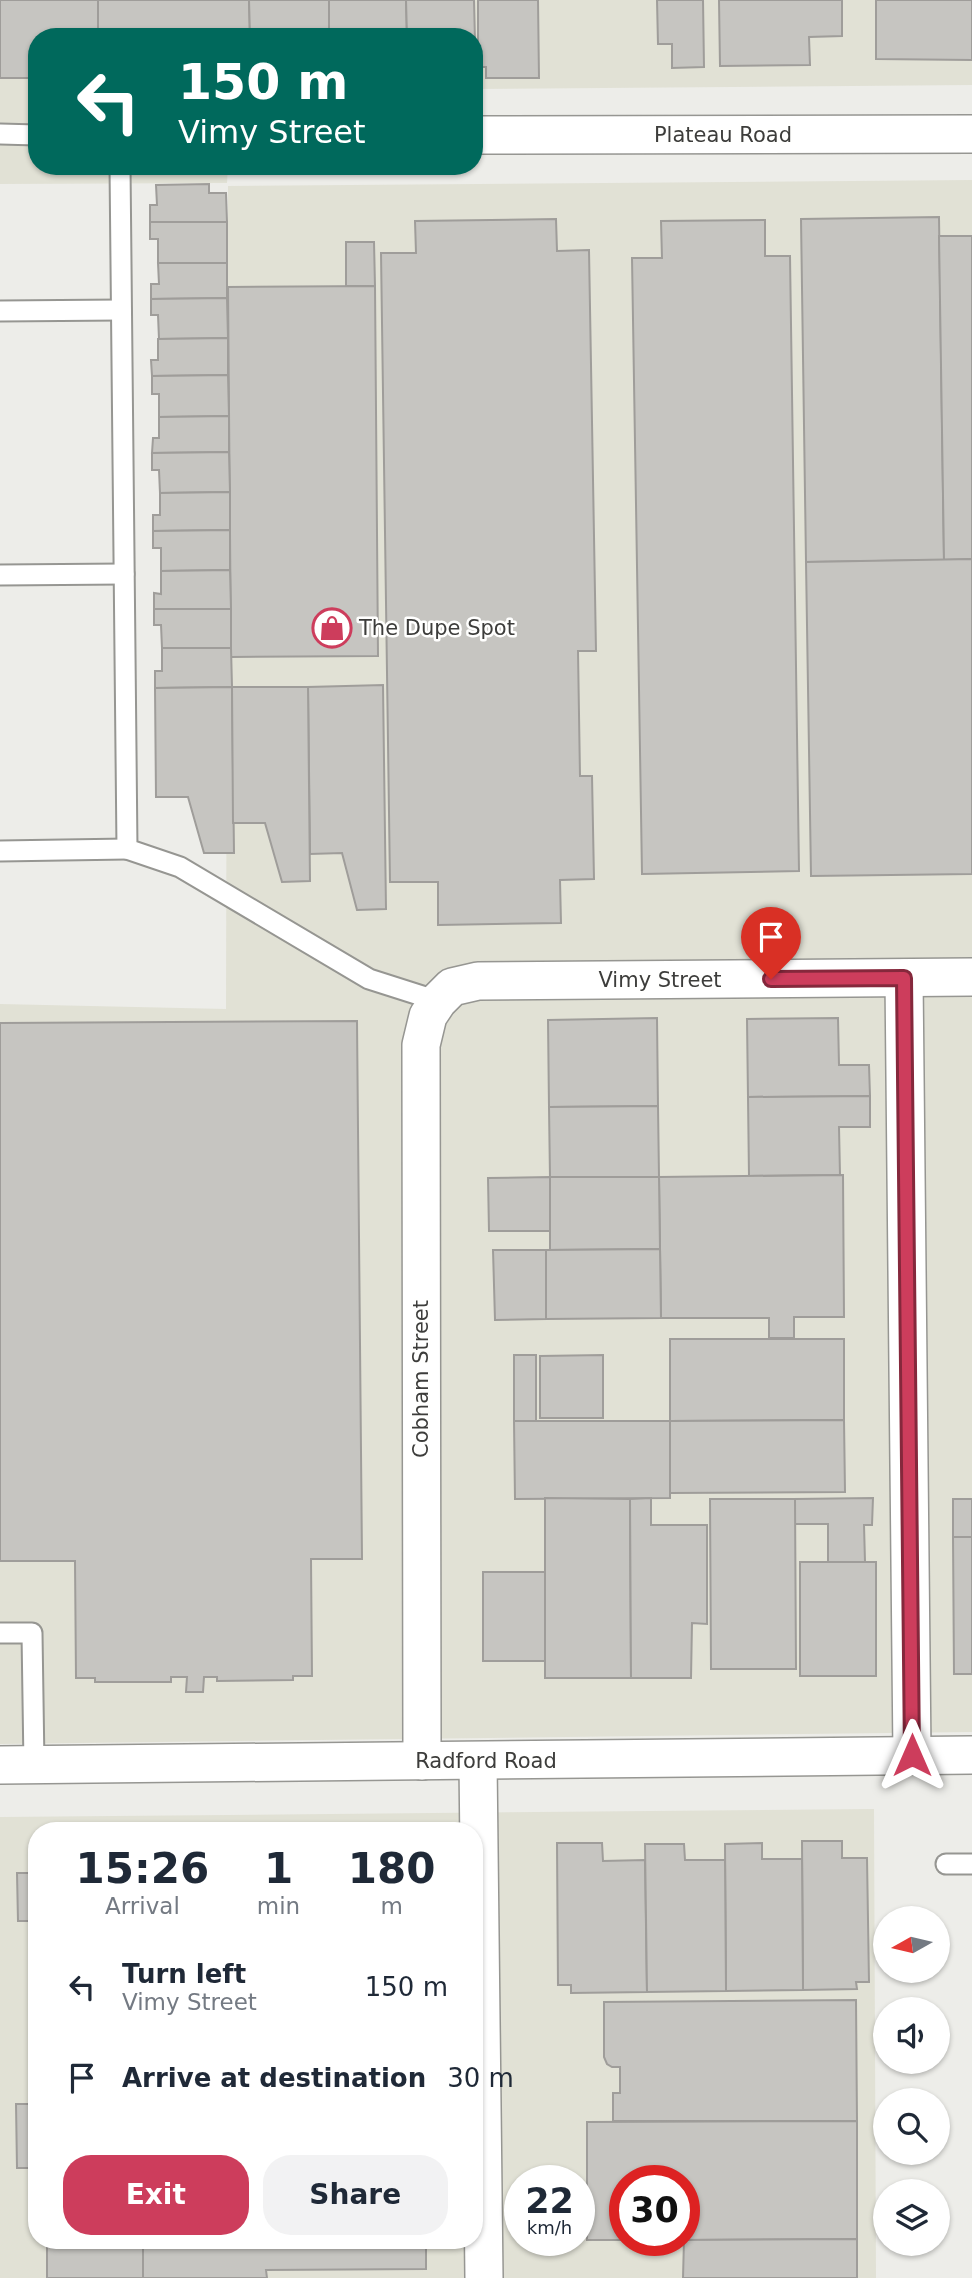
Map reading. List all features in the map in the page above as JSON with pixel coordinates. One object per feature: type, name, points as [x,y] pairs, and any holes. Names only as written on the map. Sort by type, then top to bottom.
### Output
[{"type":"street","name":"Plateau Road","points":[[483,135],[972,134]]},
{"type":"street","points":[[904,978],[912,1755]]},
{"type":"street","name":"Vimy Street","points":[[438,1001],[452,987],[478,981],[972,978]]},
{"type":"street","name":"Cobham Street","points":[[422,1761],[421,1045],[428,1016],[438,1001]]},
{"type":"street","name":"Radford Road","points":[[17,1765],[972,1755]]},
{"type":"street","points":[[478,1762],[479,1822]]},
{"type":"street","points":[[483,2192],[484,2278]]},
{"type":"lane","points":[[0,134],[28,135]]},
{"type":"lane","points":[[120,175],[127,849]]},
{"type":"lane","points":[[0,311],[121,310]]},
{"type":"lane","points":[[0,575],[124,573]]},
{"type":"lane","points":[[0,851],[127,849],[180,867],[369,979],[438,1001]]},
{"type":"lane","points":[[0,1633],[32,1633],[17,1765]]},
{"type":"lane","points":[[946,1864],[972,1864]]},
{"type":"shaded area","points":[[0,0],[972,0],[972,85],[483,89],[483,28],[28,28],[28,175],[227,175],[227,183],[0,184]]},
{"type":"shaded area","points":[[972,180],[972,1732],[0,1744],[0,1004],[226,1009],[228,186]]},
{"type":"shaded area","points":[[874,1809],[873,2165],[876,2165],[876,2179],[873,2179],[873,2256],[876,2256],[876,2278],[0,2278],[0,1817]]},
{"type":"building","points":[[0,0],[98,0],[98,28],[28,28],[28,78],[0,78]]},
{"type":"building","points":[[98,0],[249,0],[250,28],[98,28]]},
{"type":"building","points":[[249,0],[329,0],[329,28],[250,28]]},
{"type":"building","points":[[329,0],[406,0],[407,28],[329,28]]},
{"type":"building","points":[[406,0],[474,0],[475,28],[407,28]]},
{"type":"building","points":[[478,0],[538,0],[539,78],[486,78],[486,67],[483,67],[483,28],[478,28]]},
{"type":"building","points":[[657,0],[703,0],[704,67],[672,68],[672,44],[658,44]]},
{"type":"building","points":[[719,0],[842,0],[842,36],[809,37],[810,65],[720,66]]},
{"type":"building","points":[[876,0],[972,0],[972,60],[876,59]]},
{"type":"building","points":[[209,184],[209,193],[226,193],[227,222],[150,222],[150,205],[157,205],[156,185]]},
{"type":"building","points":[[939,217],[944,560],[806,562],[801,219]]},
{"type":"building","points":[[556,219],[557,251],[589,250],[596,651],[578,651],[580,776],[592,776],[594,879],[560,880],[561,923],[438,925],[438,882],[390,882],[381,253],[416,253],[415,221]]},
{"type":"building","points":[[765,220],[765,256],[790,256],[799,871],[642,874],[632,258],[662,258],[661,221]]},
{"type":"building","points":[[150,222],[227,222],[227,263],[158,263],[158,239],[150,239]]},
{"type":"building","points":[[939,236],[972,236],[972,559],[944,560]]},
{"type":"building","points":[[346,242],[374,242],[375,286],[346,286]]},
{"type":"building","points":[[158,263],[227,263],[227,298],[151,299],[151,284],[159,284]]},
{"type":"building","points":[[375,286],[378,656],[231,657],[228,287]]},
{"type":"building","points":[[227,298],[228,338],[159,339],[158,315],[151,315],[151,299]]},
{"type":"building","points":[[228,338],[228,375],[152,376],[151,360],[158,360],[158,339]]},
{"type":"building","points":[[228,375],[229,416],[159,417],[159,394],[152,394],[152,376]]},
{"type":"building","points":[[229,416],[229,452],[152,453],[153,438],[159,438],[159,417]]},
{"type":"building","points":[[229,452],[230,492],[160,493],[159,470],[152,470],[152,453]]},
{"type":"building","points":[[230,492],[230,530],[153,531],[153,515],[160,515],[160,493]]},
{"type":"building","points":[[230,530],[230,570],[161,571],[161,548],[153,548],[153,531]]},
{"type":"building","points":[[972,559],[972,874],[811,876],[806,562]]},
{"type":"building","points":[[230,570],[231,609],[154,609],[154,593],[161,594],[161,571]]},
{"type":"building","points":[[154,609],[231,609],[231,648],[162,648],[161,625],[154,625]]},
{"type":"building","points":[[162,648],[231,648],[232,687],[155,688],[155,671],[162,671]]},
{"type":"building","points":[[383,685],[386,909],[357,910],[342,853],[310,854],[308,687]]},
{"type":"building","points":[[232,687],[234,853],[204,853],[188,797],[156,797],[155,688]]},
{"type":"building","points":[[232,687],[308,687],[310,881],[282,882],[265,823],[233,823]]},
{"type":"building","points":[[657,1018],[658,1106],[549,1107],[548,1020]]},
{"type":"building","points":[[838,1018],[839,1065],[869,1065],[870,1096],[748,1097],[747,1019]]},
{"type":"building","points":[[357,1021],[362,1559],[311,1559],[312,1676],[293,1676],[293,1680],[217,1681],[217,1677],[204,1677],[203,1692],[186,1692],[187,1677],[171,1677],[171,1682],[95,1682],[95,1678],[76,1678],[75,1561],[0,1561],[0,1023]]},
{"type":"building","points":[[870,1096],[870,1127],[839,1127],[840,1175],[749,1176],[748,1097]]},
{"type":"building","points":[[658,1106],[659,1177],[550,1177],[549,1107]]},
{"type":"building","points":[[843,1175],[844,1317],[794,1317],[794,1338],[769,1338],[769,1318],[661,1318],[659,1177]]},
{"type":"building","points":[[550,1177],[550,1231],[489,1231],[488,1178]]},
{"type":"building","points":[[550,1177],[659,1177],[660,1249],[550,1250]]},
{"type":"building","points":[[660,1249],[661,1318],[546,1319],[546,1250]]},
{"type":"building","points":[[493,1250],[546,1250],[546,1319],[495,1320]]},
{"type":"building","points":[[670,1339],[844,1339],[844,1420],[670,1421]]},
{"type":"building","points":[[514,1355],[536,1355],[536,1421],[514,1421]]},
{"type":"building","points":[[603,1355],[603,1418],[540,1418],[540,1356]]},
{"type":"building","points":[[844,1420],[845,1492],[670,1493],[670,1421]]},
{"type":"building","points":[[514,1421],[670,1421],[670,1498],[515,1499]]},
{"type":"building","points":[[545,1498],[630,1499],[631,1678],[545,1678]]},
{"type":"building","points":[[651,1498],[651,1525],[707,1525],[707,1624],[692,1623],[691,1678],[631,1678],[630,1499]]},
{"type":"building","points":[[873,1498],[872,1525],[864,1525],[865,1562],[828,1562],[828,1524],[795,1524],[795,1499]]},
{"type":"building","points":[[710,1499],[795,1499],[796,1669],[711,1669]]},
{"type":"building","points":[[953,1499],[972,1499],[972,1537],[953,1537]]},
{"type":"building","points":[[953,1537],[972,1537],[972,1674],[954,1674]]},
{"type":"building","points":[[800,1562],[876,1562],[876,1676],[800,1676]]},
{"type":"building","points":[[483,1572],[545,1572],[545,1661],[483,1661]]},
{"type":"building","points":[[802,1841],[842,1841],[842,1858],[867,1858],[869,1982],[856,1982],[857,1989],[803,1990]]},
{"type":"building","points":[[557,1843],[602,1843],[603,1861],[645,1860],[647,1992],[571,1993],[571,1985],[558,1985]]},
{"type":"building","points":[[762,1843],[762,1859],[802,1859],[803,1990],[726,1991],[725,1844]]},
{"type":"building","points":[[645,1844],[684,1844],[685,1860],[725,1860],[726,1991],[647,1992]]},
{"type":"building","points":[[17,1873],[28,1873],[28,1921],[18,1921]]},
{"type":"building","points":[[856,2000],[857,2121],[613,2121],[613,2093],[620,2093],[620,2067],[607,2064],[604,2057],[604,2002]]},
{"type":"building","points":[[16,2104],[28,2104],[28,2168],[17,2168]]},
{"type":"building","points":[[857,2121],[857,2239],[700,2240],[700,2165],[609,2165],[609,2240],[595,2240],[595,2165],[587,2165],[587,2122]]},
{"type":"building","points":[[857,2239],[857,2278],[683,2278],[684,2256],[700,2256],[700,2240]]},
{"type":"building","points":[[47,2249],[143,2249],[143,2278],[47,2278]]},
{"type":"building","points":[[143,2249],[426,2249],[426,2269],[266,2270],[267,2278],[143,2278]]},
{"type":"place","name":"The Dupe Spot","points":[[332,628]]},
{"type":"route","points":[[771,979],[904,978],[912,1755]]}]
